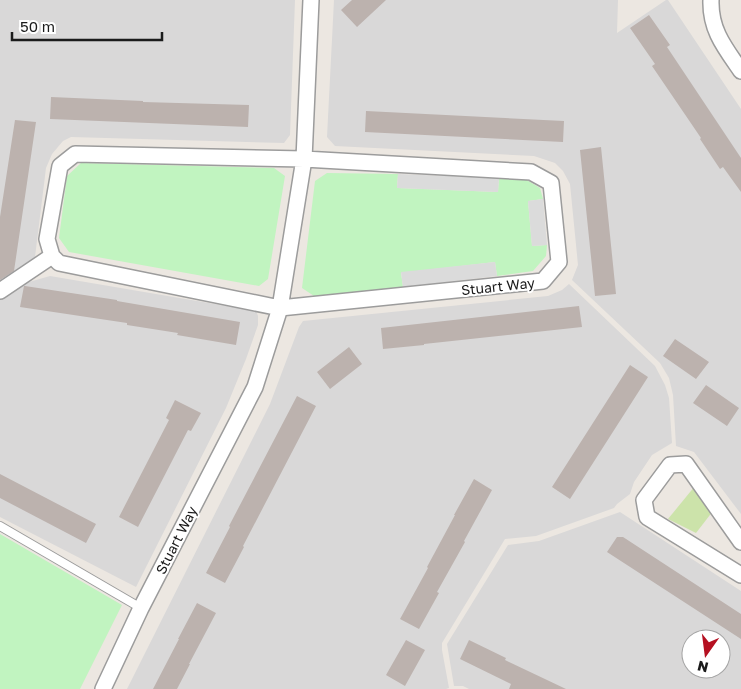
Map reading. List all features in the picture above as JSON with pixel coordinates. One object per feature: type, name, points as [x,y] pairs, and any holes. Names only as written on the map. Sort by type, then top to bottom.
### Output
[{"type":"street","name":"Stuart Way","points":[[103,689],[141,608],[255,387],[280,308],[304,159],[311,0]]},
{"type":"street","points":[[711,0],[714,26],[719,39],[741,71]]},
{"type":"street","points":[[280,308],[59,263],[52,256],[47,239],[60,166],[75,154],[304,159]]},
{"type":"street","name":"Stuart Way","points":[[280,308],[543,281],[559,262],[550,183],[531,172],[304,159]]},
{"type":"street","points":[[0,291],[52,256]]},
{"type":"street","points":[[741,542],[686,464],[670,465],[644,500],[647,517],[741,575]]},
{"type":"lane","points":[[0,526],[141,608]]},
{"type":"shaded area","points":[[0,0],[295,0],[290,135],[284,143],[71,137],[63,141],[52,154],[46,168],[35,257],[28,267],[0,285]]},
{"type":"shaded area","points":[[334,0],[618,0],[617,33],[668,0],[741,109],[741,514],[694,452],[676,446],[673,395],[669,378],[660,363],[572,280],[578,265],[570,184],[563,171],[555,163],[534,156],[335,146],[327,137]]},
{"type":"shaded area","points":[[398,174],[499,178],[498,192],[397,188]]},
{"type":"shaded area","points":[[543,199],[547,245],[532,246],[528,201]]},
{"type":"shaded area","points":[[495,262],[497,276],[403,287],[401,272]]},
{"type":"shaded area","points":[[50,276],[256,311],[258,316],[258,325],[226,408],[136,587],[0,517],[0,299],[22,284]]},
{"type":"shaded area","points":[[569,284],[655,366],[665,385],[669,398],[672,443],[652,455],[634,482],[630,494],[614,508],[536,536],[505,539],[442,643],[449,688],[127,689],[270,404],[299,327],[303,321],[548,296],[562,290]]},
{"type":"shaded area","points":[[620,512],[741,591],[741,689],[469,689],[463,686],[454,686],[447,644],[508,545],[539,541]]},
{"type":"green space","points":[[81,163],[274,168],[285,176],[268,279],[259,286],[69,252],[59,238],[67,176]]},
{"type":"green space","points":[[327,173],[398,174],[397,188],[498,192],[499,178],[525,179],[540,188],[543,199],[528,201],[532,246],[547,245],[546,256],[533,271],[497,276],[495,262],[401,273],[403,287],[314,296],[302,288],[315,181]]},
{"type":"green space","points":[[695,486],[713,511],[696,533],[668,519]]},
{"type":"green space","points":[[0,534],[122,605],[80,689],[0,689]]},
{"type":"building","points":[[352,0],[386,0],[357,27],[341,10]]},
{"type":"building","points":[[649,15],[670,45],[667,47],[741,158],[741,192],[723,167],[720,169],[652,66],[655,64],[630,28]]},
{"type":"building","points":[[51,97],[249,105],[248,127],[50,119]]},
{"type":"building","points":[[366,111],[564,121],[563,142],[365,132]]},
{"type":"building","points":[[15,120],[36,122],[14,271],[0,280],[0,217]]},
{"type":"building","points":[[601,147],[616,294],[595,296],[580,150]]},
{"type":"building","points":[[24,286],[240,322],[236,345],[127,325],[127,323],[20,307]]},
{"type":"building","points":[[579,306],[582,327],[383,349],[381,328]]},
{"type":"building","points":[[675,339],[709,362],[696,379],[663,356]]},
{"type":"building","points":[[349,347],[362,364],[330,389],[317,372]]},
{"type":"building","points":[[630,365],[648,377],[570,499],[552,487]]},
{"type":"building","points":[[706,385],[739,408],[727,426],[693,403]]},
{"type":"building","points":[[297,396],[316,406],[225,583],[206,573]]},
{"type":"building","points":[[175,400],[201,413],[191,431],[188,430],[138,527],[119,517],[169,420],[166,418]]},
{"type":"building","points":[[0,474],[96,524],[86,543],[0,498]]},
{"type":"building","points":[[474,479],[492,490],[419,629],[400,619]]},
{"type":"building","points":[[617,537],[623,537],[741,614],[741,639],[731,633],[731,629],[726,629],[607,552]]},
{"type":"building","points":[[197,603],[216,613],[190,664],[177,689],[153,689],[178,639]]},
{"type":"building","points":[[406,640],[425,650],[405,686],[386,675]]},
{"type":"building","points":[[469,640],[506,658],[505,660],[566,689],[509,689],[511,684],[460,659]]}]
